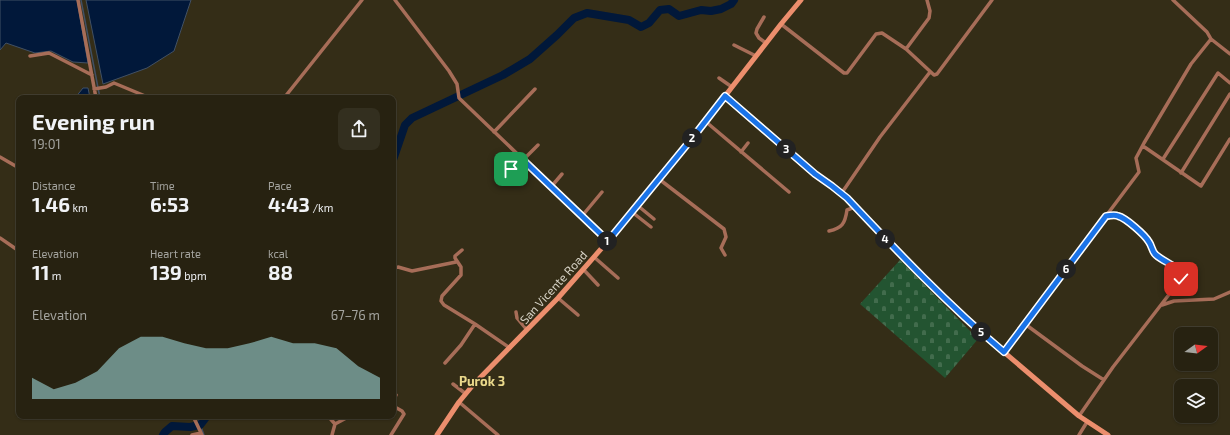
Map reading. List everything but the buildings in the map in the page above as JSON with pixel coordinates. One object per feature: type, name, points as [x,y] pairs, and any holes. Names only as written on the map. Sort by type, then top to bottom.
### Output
[{"type":"street","points":[[78,0],[92,75],[97,88],[96,95]]},
{"type":"street","points":[[286,95],[362,0]]},
{"type":"street","points":[[395,0],[449,71],[457,84],[459,98],[608,241]]},
{"type":"street","name":"San Vicente Road","points":[[437,435],[466,394],[558,298],[608,241],[801,0]]},
{"type":"street","points":[[906,49],[929,18],[930,11],[927,0]]},
{"type":"street","points":[[781,24],[844,73],[847,72],[876,34],[882,34],[906,49],[934,75],[938,74],[992,0]]},
{"type":"street","points":[[1173,0],[1207,32],[1212,39],[1230,54]]},
{"type":"street","points":[[764,17],[756,33],[759,38],[766,43]]},
{"type":"street","points":[[1004,352],[1139,172],[1136,158],[1191,64],[1212,39]]},
{"type":"street","points":[[734,45],[756,56]]},
{"type":"street","points":[[30,56],[49,53],[92,75]]},
{"type":"street","points":[[841,194],[880,137],[930,72]]},
{"type":"street","points":[[1163,159],[1218,73],[1230,83]]},
{"type":"street","points":[[719,78],[732,87]]},
{"type":"street","points":[[97,88],[114,84],[142,95]]},
{"type":"street","points":[[494,132],[535,89]]},
{"type":"street","points":[[1181,173],[1230,94]]},
{"type":"street","points":[[725,96],[815,174],[841,194],[943,297],[985,336],[1079,416],[1108,435]]},
{"type":"street","points":[[705,121],[789,192]]},
{"type":"street","points":[[1143,146],[1201,186],[1230,139]]},
{"type":"street","points":[[741,152],[748,143]]},
{"type":"street","points":[[511,169],[538,145]]},
{"type":"street","points":[[0,156],[16,166]]},
{"type":"street","points":[[551,187],[562,174]]},
{"type":"street","points":[[659,179],[724,229],[726,237],[720,248],[725,255]]},
{"type":"street","points":[[582,216],[602,192]]},
{"type":"street","points":[[637,205],[654,219]]},
{"type":"street","points":[[829,231],[836,230],[840,227],[846,218],[847,210],[855,208]]},
{"type":"street","points":[[632,212],[650,227]]},
{"type":"street","points":[[1079,416],[1104,380],[1181,279],[1182,274],[1179,270],[1158,257],[1154,253],[1146,238],[1120,216],[1106,216]]},
{"type":"street","points":[[0,238],[16,249]]},
{"type":"street","points":[[462,250],[455,256],[456,262],[461,267],[462,275],[442,296],[441,301],[444,305],[510,348]]},
{"type":"street","points":[[594,257],[618,278]]},
{"type":"street","points":[[396,268],[412,271],[456,262]]},
{"type":"street","points":[[583,269],[598,285]]},
{"type":"street","points":[[1161,305],[1174,301],[1214,299],[1230,292]]},
{"type":"street","points":[[558,298],[578,315]]},
{"type":"street","points":[[516,312],[517,318],[528,330]]},
{"type":"street","points":[[445,363],[461,345],[475,324]]},
{"type":"street","points":[[1025,324],[1082,366],[1104,380]]},
{"type":"street","points":[[453,384],[466,394]]},
{"type":"street","points":[[460,402],[498,435]]},
{"type":"street","points":[[391,435],[404,414],[396,408]]},
{"type":"street","points":[[192,435],[201,434],[194,419]]},
{"type":"street","points":[[331,419],[335,424]]},
{"type":"street","points":[[332,435],[335,424],[344,419]]},
{"type":"street","points":[[1079,435],[1087,422]]},
{"type":"green space","points":[[900,260],[978,339],[945,378],[860,304]]},
{"type":"water","points":[[0,0],[77,0],[88,63],[73,62],[51,51],[35,53],[6,43],[0,50]]},
{"type":"water","points":[[86,0],[191,0],[174,51],[147,68],[103,84]]},
{"type":"water","points":[[83,88],[88,88],[89,95],[77,95]]},
{"type":"waterway","points":[[81,0],[99,95]]},
{"type":"waterway","points":[[396,151],[405,125],[412,118],[503,75],[530,59],[574,18],[587,13],[629,20],[641,27],[649,23],[660,10],[669,9],[679,16],[701,10],[711,11],[721,9],[731,4],[734,0]]},
{"type":"waterway","points":[[198,419],[204,435]]},
{"type":"waterway","points":[[163,435],[172,426],[190,427],[200,425],[205,419]]},
{"type":"district","name":"Purok 3","points":[[482,381]]},
{"type":"route","points":[[511,169],[521,158],[608,241],[725,96],[815,174],[847,198],[943,297],[1004,352],[1106,216],[1120,216],[1142,234],[1150,243],[1152,250],[1158,257],[1179,270],[1182,274],[1181,279]]}]
